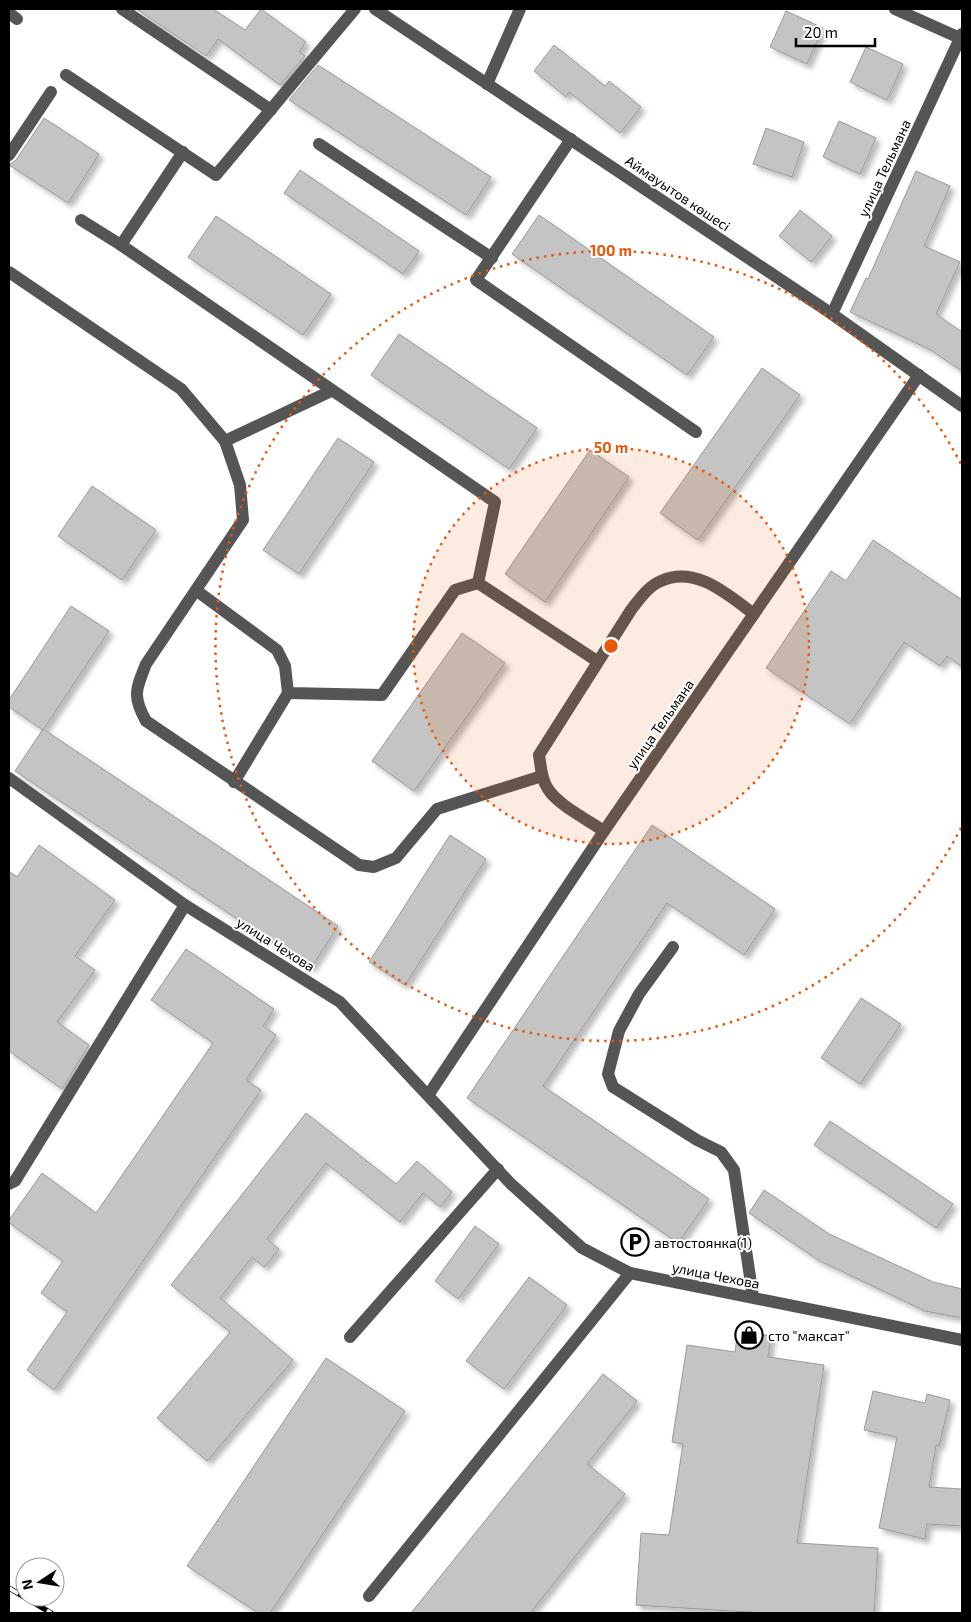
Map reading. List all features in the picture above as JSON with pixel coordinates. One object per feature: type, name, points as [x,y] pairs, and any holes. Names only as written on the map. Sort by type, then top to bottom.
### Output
[{"type":"street","points":[[122,9],[271,110]]},
{"type":"street","points":[[66,75],[216,175],[355,9]]},
{"type":"street","name":"Аймауытов көшесі","points":[[375,9],[832,314],[962,406]]},
{"type":"street","points":[[487,84],[520,9]]},
{"type":"street","points":[[895,9],[962,37]]},
{"type":"street","name":"улица Тельмана","points":[[832,314],[962,37]]},
{"type":"street","points":[[9,155],[50,92]]},
{"type":"street","points":[[571,140],[476,280],[696,432]]},
{"type":"street","points":[[319,144],[492,258]]},
{"type":"street","points":[[121,245],[183,152]]},
{"type":"street","points":[[81,220],[121,245],[495,502],[478,584]]},
{"type":"street","points":[[9,272],[181,389],[224,441],[240,485],[243,520],[197,591],[146,664],[135,689],[138,707],[146,721],[359,865],[374,867],[396,858],[437,808],[542,776]]},
{"type":"street","name":"улица Тельмана","points":[[429,1094],[604,831],[919,375]]},
{"type":"street","points":[[224,441],[331,391]]},
{"type":"street","points":[[604,831],[557,798],[548,789],[542,776],[539,755],[631,610],[644,594],[660,581],[687,578],[714,584],[754,614]]},
{"type":"street","points":[[288,693],[382,695],[455,590],[478,584],[597,661]]},
{"type":"street","points":[[197,591],[278,650],[285,666],[288,693],[234,782]]},
{"type":"street","name":"улица Чехова","points":[[9,778],[185,905],[340,1002],[498,1169],[582,1248],[630,1273],[962,1340]]},
{"type":"street","points":[[9,1184],[15,1181],[185,905]]},
{"type":"street","points":[[673,947],[638,994],[619,1031],[608,1074],[613,1087],[696,1140],[721,1152],[734,1170],[753,1297]]},
{"type":"street","points":[[350,1336],[498,1169]]},
{"type":"street","points":[[369,1596],[630,1273]]},
{"type":"building","points":[[136,9],[213,9],[245,30],[261,9],[306,42],[299,52],[305,56],[280,85],[218,39],[206,56]]},
{"type":"building","points":[[786,11],[823,28],[807,64],[770,47]]},
{"type":"building","points":[[554,45],[605,86],[609,81],[641,107],[620,133],[569,92],[566,97],[534,71]]},
{"type":"building","points":[[866,47],[903,64],[887,100],[850,82]]},
{"type":"building","points":[[318,65],[491,177],[466,215],[289,100]]},
{"type":"building","points":[[44,118],[99,154],[68,203],[9,165],[16,160]]},
{"type":"building","points":[[839,121],[876,138],[860,174],[823,157]]},
{"type":"building","points":[[766,128],[804,142],[792,177],[753,164]]},
{"type":"building","points":[[300,170],[419,251],[403,274],[284,193]]},
{"type":"building","points":[[916,171],[950,186],[924,246],[960,262],[936,314],[962,332],[962,371],[929,349],[850,312],[866,278],[868,279]]},
{"type":"building","points":[[800,210],[832,236],[811,262],[779,236]]},
{"type":"building","points":[[539,215],[714,337],[687,375],[512,254]]},
{"type":"building","points":[[216,216],[331,294],[303,335],[188,257]]},
{"type":"building","points":[[399,334],[537,428],[509,469],[371,375]]},
{"type":"building","points":[[762,368],[800,395],[698,540],[660,513]]},
{"type":"building","points":[[338,438],[374,462],[299,574],[263,550]]},
{"type":"building","points":[[590,450],[629,477],[545,602],[505,574]]},
{"type":"building","points":[[92,486],[156,530],[122,580],[58,536]]},
{"type":"building","points":[[873,540],[962,600],[962,667],[947,656],[940,666],[904,642],[850,724],[766,668],[831,571],[846,581]]},
{"type":"building","points":[[71,606],[109,631],[43,730],[9,707],[9,700]]},
{"type":"building","points":[[462,633],[505,663],[414,791],[372,761]]},
{"type":"building","points":[[43,729],[338,926],[311,968],[15,771]]},
{"type":"building","points":[[652,825],[775,909],[744,955],[667,903],[543,1086],[709,1199],[678,1243],[467,1098]]},
{"type":"building","points":[[450,835],[486,859],[405,985],[369,962]]},
{"type":"building","points":[[39,845],[115,900],[75,956],[95,970],[57,1022],[89,1045],[62,1089],[9,1051],[9,871],[17,877]]},
{"type":"building","points":[[186,949],[274,1009],[263,1026],[276,1035],[246,1080],[261,1090],[54,1390],[27,1370],[67,1312],[41,1293],[63,1261],[9,1223],[9,1220],[42,1173],[96,1213],[213,1043],[151,1000]]},
{"type":"building","points":[[861,998],[901,1024],[860,1084],[821,1058]]},
{"type":"building","points":[[306,1113],[396,1184],[417,1161],[452,1192],[440,1207],[423,1193],[400,1222],[326,1163],[267,1239],[279,1249],[264,1267],[252,1257],[220,1298],[293,1360],[207,1461],[157,1418],[230,1332],[171,1285]]},
{"type":"building","points":[[830,1121],[953,1204],[936,1228],[814,1145]]},
{"type":"building","points":[[764,1190],[829,1234],[933,1282],[962,1289],[962,1318],[925,1311],[818,1260],[749,1213]]},
{"type":"building","points":[[475,1226],[499,1244],[458,1299],[435,1281]]},
{"type":"building","points":[[529,1277],[567,1305],[504,1389],[466,1361]]},
{"type":"building","points":[[738,1330],[771,1336],[768,1357],[824,1365],[797,1543],[878,1548],[874,1613],[764,1613],[636,1605],[641,1533],[669,1535],[683,1444],[672,1442],[687,1345],[735,1352]]},
{"type":"building","points":[[326,1358],[405,1411],[270,1613],[258,1613],[187,1566]]},
{"type":"building","points":[[603,1374],[637,1401],[587,1464],[625,1494],[530,1613],[411,1613]]},
{"type":"building","points":[[873,1391],[925,1403],[927,1394],[950,1400],[939,1446],[936,1445],[929,1487],[962,1489],[962,1526],[927,1524],[925,1539],[879,1528],[897,1437],[864,1430]]},
{"type":"railway","points":[[9,1588],[51,1613]]},
{"type":"place","name":"автостоянка(1)","points":[[635,1242]]},
{"type":"place","name":"сто \"максат\"","points":[[749,1335]]}]
